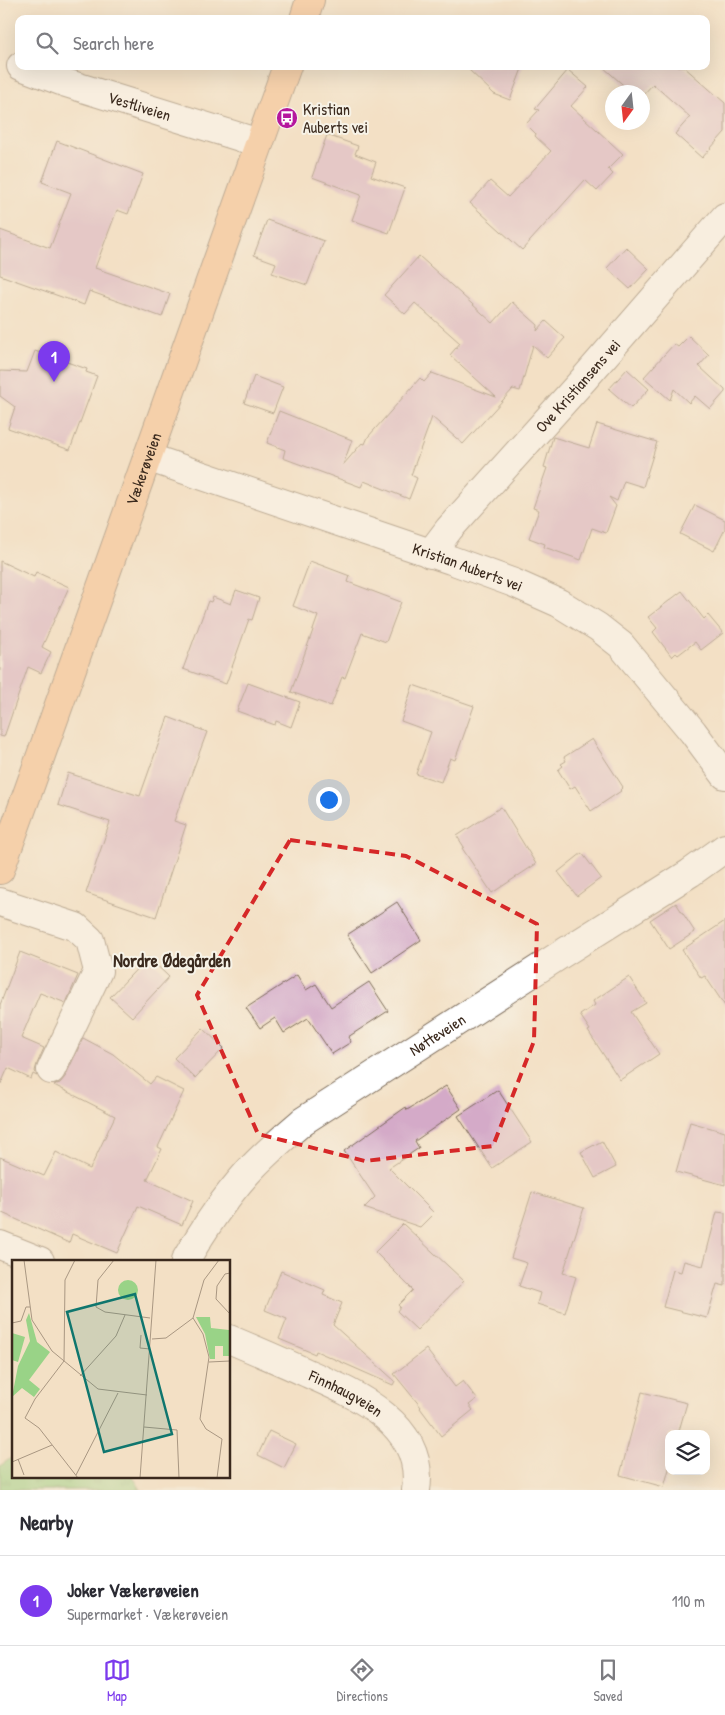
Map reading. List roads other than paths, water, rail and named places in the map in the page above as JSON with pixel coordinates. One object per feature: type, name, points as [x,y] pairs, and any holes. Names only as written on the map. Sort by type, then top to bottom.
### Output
[{"type":"main road","points":[[305,15],[310,0]]},
{"type":"main road","name":"Vækerøveien","points":[[0,870],[286,70]]},
{"type":"street","name":"Vestliveien","points":[[0,58],[15,64]]},
{"type":"street","name":"Vestliveien","points":[[30,70],[66,84],[259,144]]},
{"type":"street","name":"Ove Kristiansens vei","points":[[430,554],[449,529],[584,379],[725,217]]},
{"type":"street","name":"Kristian Auberts vei","points":[[147,457],[514,583],[559,603],[598,627],[621,645],[644,670],[725,775]]},
{"type":"street","name":"Nøtteveien","points":[[186,1260],[220,1206],[247,1173],[303,1121],[690,873],[725,848]]},
{"type":"street","points":[[0,902],[76,927],[90,940],[98,971],[51,1070]]},
{"type":"street","points":[[0,1245],[38,1260]]},
{"type":"street","name":"Finnhaugveien","points":[[230,1339],[365,1400],[384,1414],[402,1433],[411,1451],[416,1468],[416,1490]]},
{"type":"place","name":"Kristian Auberts vei","points":[[287,118]]},
{"type":"place","name":"Joker Vækerøveien","points":[[54,382]]},
{"type":"district","name":"Nordre Ødegården","points":[[172,961]]}]
